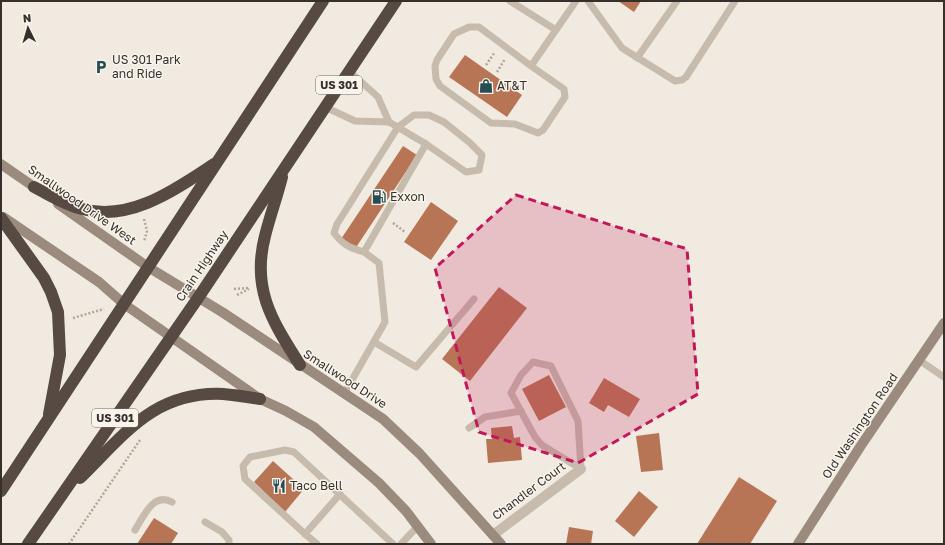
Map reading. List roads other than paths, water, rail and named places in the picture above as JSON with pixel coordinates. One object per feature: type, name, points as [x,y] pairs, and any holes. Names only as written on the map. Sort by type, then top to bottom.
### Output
[{"type":"highway","points":[[1,491],[324,1]]},
{"type":"highway","name":"Crain Highway","points":[[28,544],[198,298],[396,1]]},
{"type":"highway","points":[[34,187],[71,206],[83,210],[95,212],[115,211],[140,205],[167,194],[218,161]]},
{"type":"highway","points":[[283,170],[261,255],[261,278],[264,298],[268,311],[300,365]]},
{"type":"highway","points":[[1,217],[44,278],[58,312],[60,355],[47,421]]},
{"type":"highway","points":[[59,498],[127,431],[142,418],[169,402],[223,394],[260,399]]},
{"type":"main road","name":"Smallwood Drive West","points":[[1,164],[148,267]]},
{"type":"main road","points":[[1,217],[99,282],[124,304],[260,399],[286,411],[314,427],[379,483],[406,511],[431,544]]},
{"type":"main road","name":"Smallwood Drive","points":[[148,267],[222,312],[383,419],[420,454],[501,544]]},
{"type":"main road","name":"Old Washington Road","points":[[798,544],[860,447],[944,323]]},
{"type":"street","name":"Chandler Court","points":[[493,535],[581,469]]},
{"type":"lane","points":[[510,1],[556,30]]},
{"type":"lane","points":[[531,66],[576,1]]},
{"type":"lane","points":[[588,1],[622,48],[674,81],[682,80],[686,77],[736,1]]},
{"type":"lane","points":[[637,58],[677,1]]},
{"type":"lane","points":[[469,27],[479,27],[531,66],[564,89],[564,97],[543,130],[538,133],[515,124],[491,123],[440,86],[435,73],[437,60],[454,34],[469,27]]},
{"type":"lane","points":[[349,71],[378,97],[389,122]]},
{"type":"lane","points":[[325,107],[356,122],[389,122],[398,127],[426,144],[466,172],[479,170],[482,155],[469,142],[444,122],[429,115],[414,115],[398,127],[337,224],[334,233],[341,242],[350,248],[364,252],[379,263],[385,322],[344,394]]},
{"type":"lane","points":[[364,252],[426,144]]},
{"type":"lane","points":[[374,342],[416,367],[474,299]]},
{"type":"lane","points":[[919,360],[944,377]]},
{"type":"lane","points":[[533,362],[551,366],[578,421],[581,469],[542,445],[535,437],[512,393],[521,375],[533,362]]},
{"type":"lane","points":[[469,428],[485,417],[521,411]]},
{"type":"lane","points":[[317,544],[245,479],[243,466],[250,457],[285,450],[294,452],[393,544]]},
{"type":"lane","points":[[305,534],[340,494]]},
{"type":"lane","points":[[135,530],[152,503],[158,499],[166,498],[172,502]]},
{"type":"lane","points":[[205,522],[222,532],[229,540],[229,544]]},
{"type":"lane","points":[[401,544],[418,527]]},
{"type":"place","name":"US 301 Park and Ride","points":[[101,67]]},
{"type":"place","name":"AT&T","points":[[486,86]]},
{"type":"place","name":"Exxon","points":[[379,197]]},
{"type":"place","name":"Taco Bell","points":[[279,486]]}]
